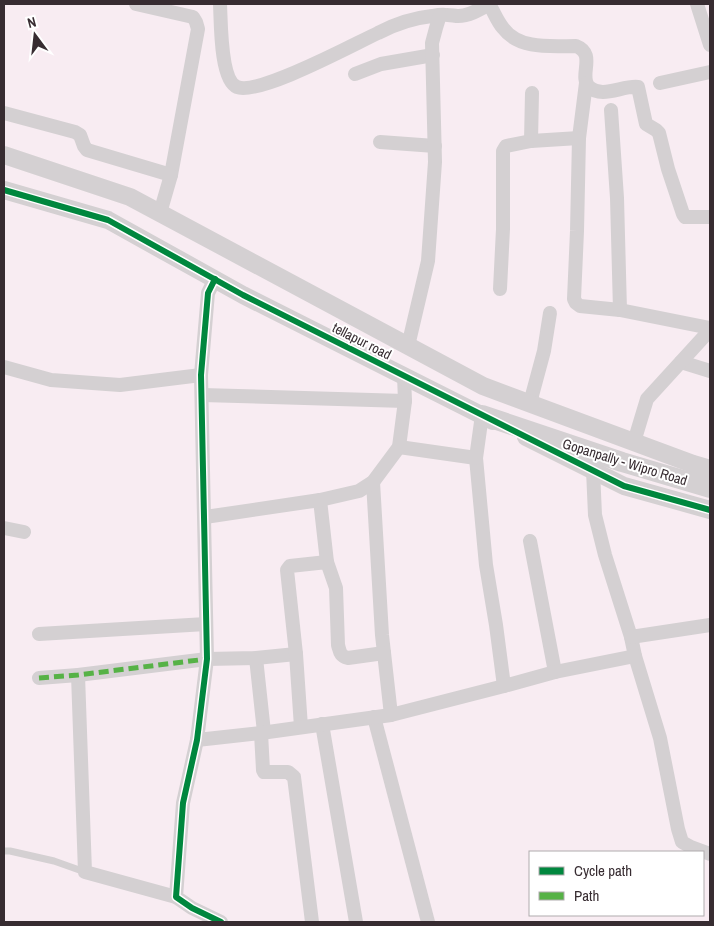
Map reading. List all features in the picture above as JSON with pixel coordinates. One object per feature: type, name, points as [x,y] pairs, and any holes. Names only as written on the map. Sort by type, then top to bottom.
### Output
[{"type":"main road","name":"Gopanpally - Wipro Road","points":[[482,416],[622,462],[710,488]]},
{"type":"street","points":[[136,4],[193,17],[198,29],[169,180],[160,213]]},
{"type":"street","points":[[220,4],[225,68],[231,82],[239,88],[252,87],[290,76],[386,28],[415,18],[440,15],[464,16],[490,4],[504,30],[516,39],[535,46],[576,46],[581,48],[586,54],[586,83],[579,138],[574,299],[576,304],[620,310],[710,329],[648,399],[634,442]]},
{"type":"street","points":[[697,4],[710,45]]},
{"type":"street","points":[[408,346],[428,261],[435,162],[432,43],[440,15]]},
{"type":"street","points":[[355,74],[380,64],[433,55]]},
{"type":"street","points":[[660,83],[710,72]]},
{"type":"street","points":[[586,83],[589,87],[598,91],[609,91],[631,86],[638,87],[646,124],[659,133],[668,169],[683,214],[686,217],[710,217]]},
{"type":"street","points":[[531,142],[532,93]]},
{"type":"street","points":[[610,110],[617,198],[620,310]]},
{"type":"street","points":[[4,113],[76,132],[80,135],[87,150],[169,180]]},
{"type":"street","points":[[500,289],[503,230],[503,151],[506,146],[579,138]]},
{"type":"street","points":[[380,142],[435,146]]},
{"type":"street","points":[[4,155],[130,197],[483,386],[710,469]]},
{"type":"street","name":"tellapur road","points":[[4,190],[108,220],[251,299],[624,486],[710,510]]},
{"type":"street","points":[[176,897],[183,803],[197,740],[206,659],[201,375],[208,293],[215,279]]},
{"type":"street","points":[[530,403],[544,351],[550,314]]},
{"type":"street","points":[[681,362],[710,371]]},
{"type":"street","points":[[4,368],[52,380],[120,385],[201,375]]},
{"type":"street","points":[[204,517],[320,500],[359,491],[373,482],[399,447],[405,400],[404,376]]},
{"type":"street","points":[[202,395],[405,400]]},
{"type":"street","points":[[482,416],[476,458],[486,565],[504,686]]},
{"type":"street","points":[[399,447],[476,458]]},
{"type":"street","points":[[593,470],[595,515],[605,555],[660,738],[678,829],[682,842],[702,851]]},
{"type":"street","points":[[373,482],[384,653],[391,715]]},
{"type":"street","points":[[320,500],[327,562],[336,588],[338,645],[341,653],[348,658],[384,653]]},
{"type":"street","points":[[4,528],[24,532]]},
{"type":"street","points":[[530,541],[556,672]]},
{"type":"street","points":[[301,727],[296,654],[287,570],[290,566],[327,562]]},
{"type":"street","points":[[39,634],[206,624]]},
{"type":"street","points":[[631,637],[710,625]]},
{"type":"street","points":[[38,678],[78,675],[206,659],[256,658],[296,654]]},
{"type":"street","points":[[197,740],[391,715],[556,672],[635,656]]},
{"type":"street","points":[[256,658],[263,770],[264,772],[288,772],[294,777],[312,922]]},
{"type":"street","points":[[78,675],[85,872],[176,897],[192,908],[221,922]]},
{"type":"street","points":[[374,717],[428,922]]},
{"type":"street","points":[[322,724],[356,922]]},
{"type":"lane","points":[[4,851],[54,861],[85,872]]},
{"type":"marked path","points":[[39,678],[207,659]]},
{"type":"cycle path","points":[[4,190],[108,220],[243,295],[624,486],[710,510]]},
{"type":"cycle path","points":[[215,279],[208,293],[201,375],[207,659],[197,740],[183,803],[176,897],[192,908],[221,922]]}]
